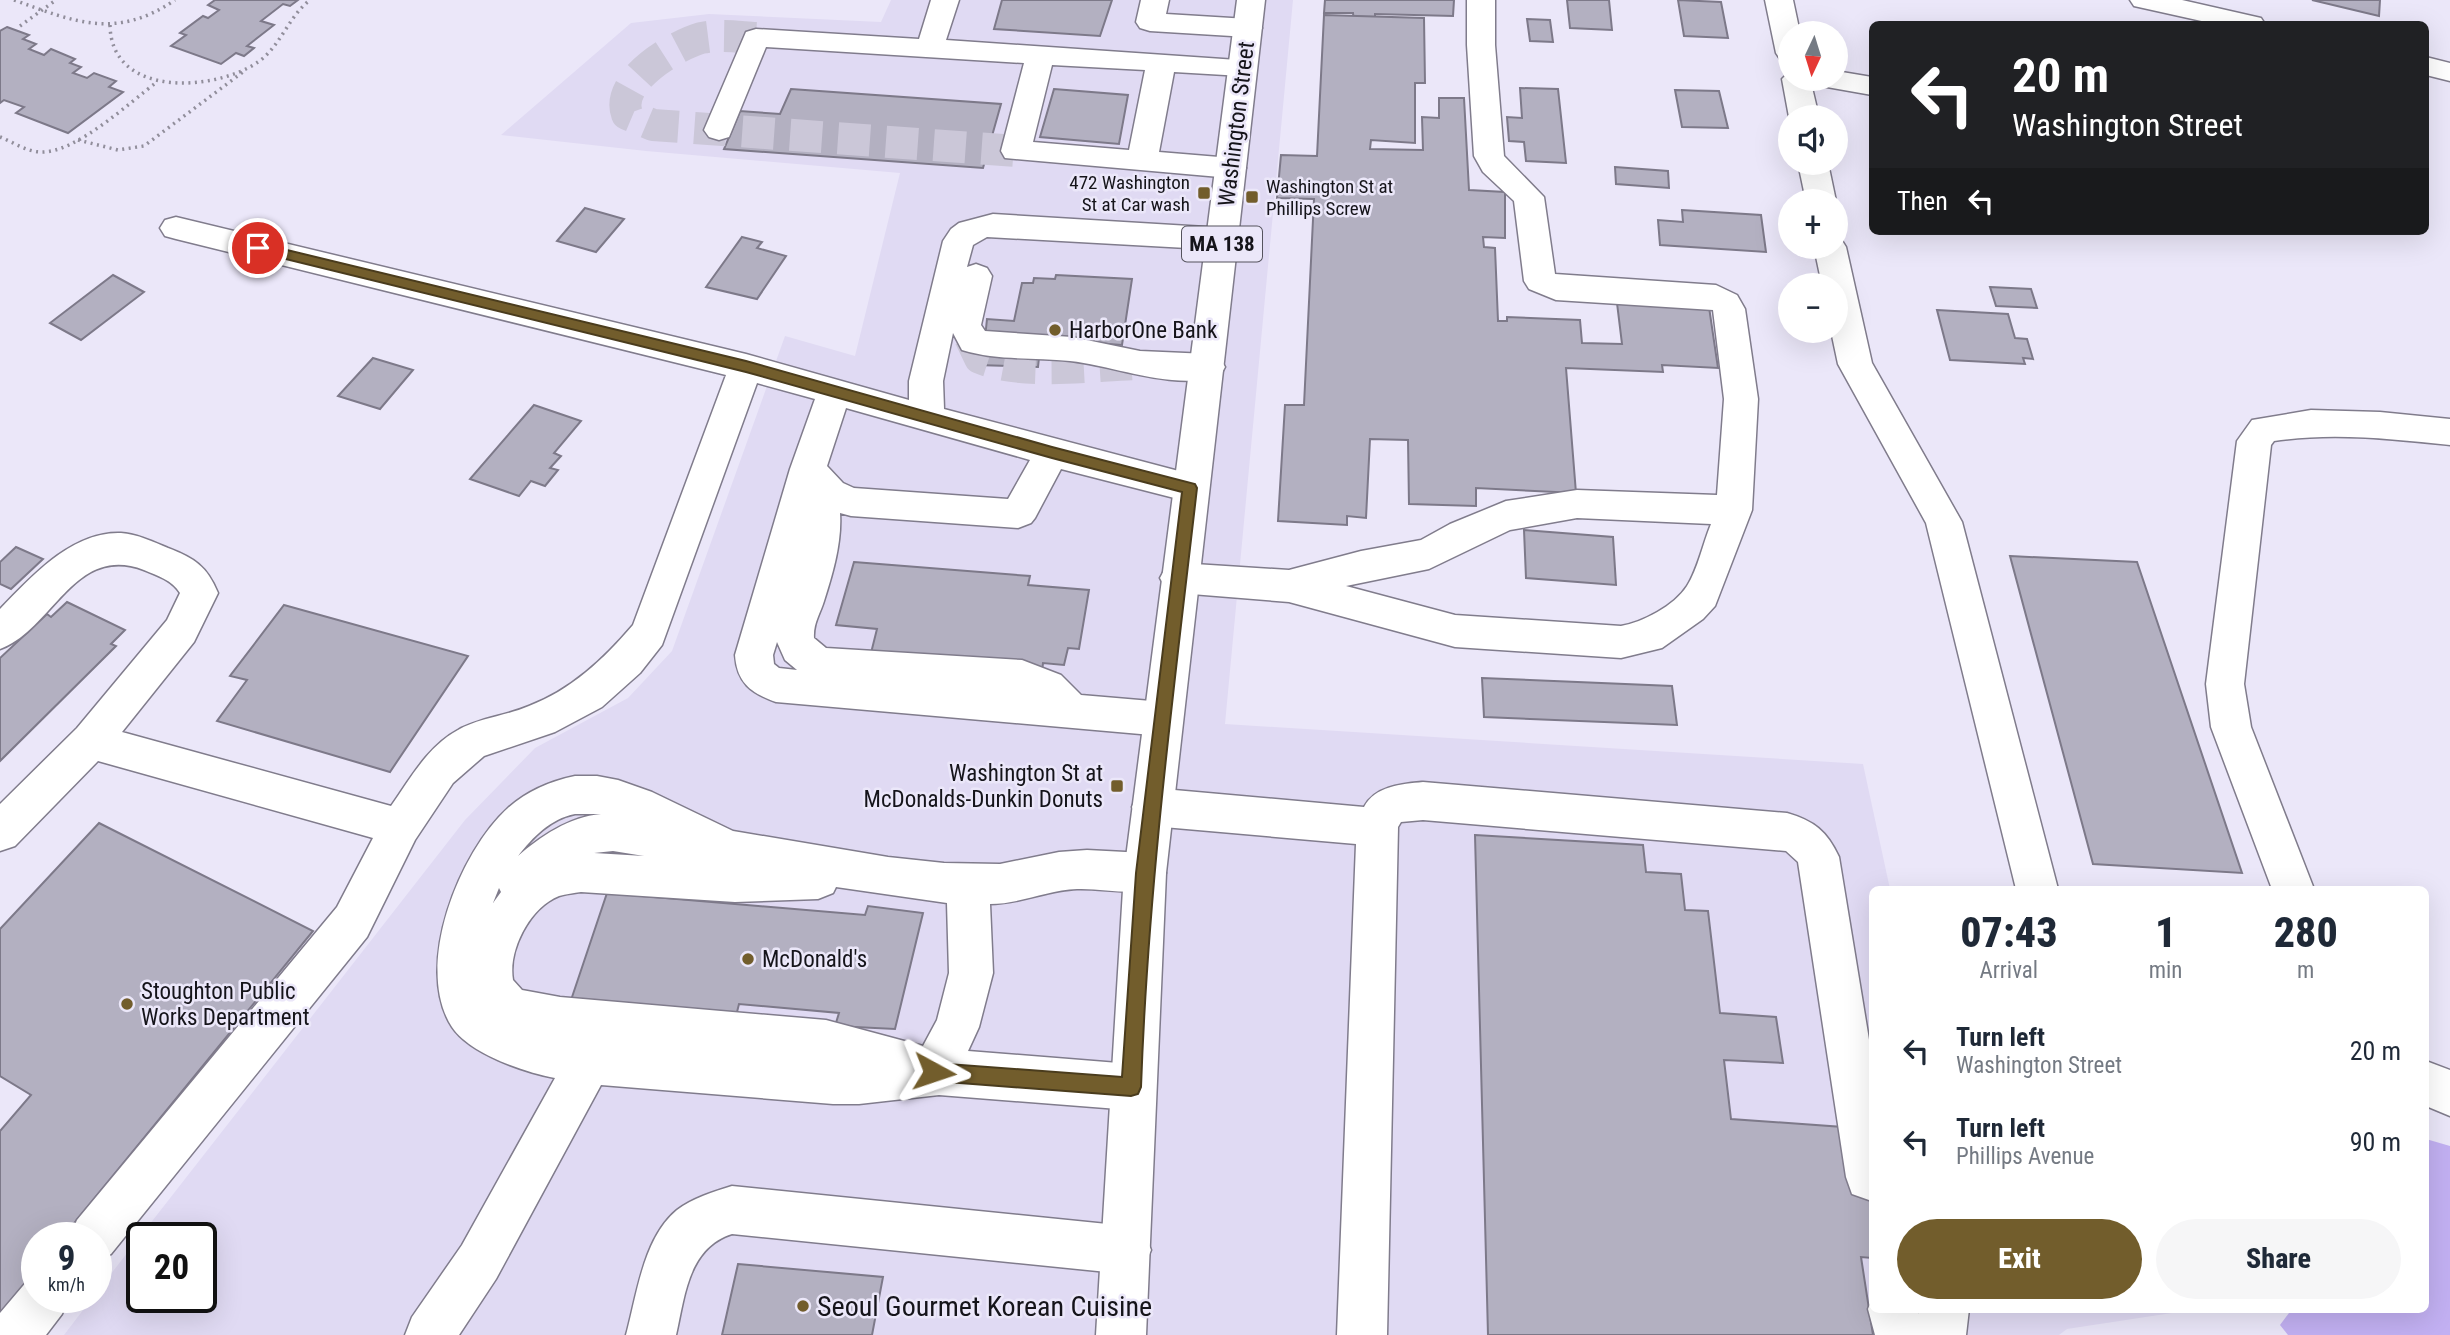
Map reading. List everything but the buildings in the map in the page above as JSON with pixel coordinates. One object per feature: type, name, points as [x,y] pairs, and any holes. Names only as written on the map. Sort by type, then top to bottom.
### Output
[{"type":"street","points":[[930,48],[945,0]]},
{"type":"street","points":[[1155,0],[1150,22],[1250,14]]},
{"type":"street","points":[[1179,578],[1289,586],[1440,629],[1620,642],[1636,641],[1659,631],[1690,608],[1702,595],[1734,510],[1741,399],[1730,309],[1727,303],[1716,296],[1556,288],[1540,281],[1529,197],[1494,166],[1489,156],[1480,45],[1481,0]]},
{"type":"street","points":[[1779,0],[1783,21]]},
{"type":"street","points":[[2144,0],[2238,21]]},
{"type":"street","name":"Washington Street","points":[[1121,1335],[1127,1250],[1136,984],[1145,873],[1250,14]]},
{"type":"street","points":[[723,120],[756,38],[1242,67]]},
{"type":"street","points":[[1040,55],[1016,151],[1231,169]]},
{"type":"street","points":[[1142,161],[1161,63]]},
{"type":"street","points":[[2429,67],[2450,72]]},
{"type":"street","points":[[1848,82],[1869,85]]},
{"type":"street","points":[[928,418],[926,381],[956,247],[959,239],[967,232],[986,226],[1223,239]]},
{"type":"street","points":[[986,226],[965,325],[974,341],[996,345],[1072,349],[1140,363],[1208,367]]},
{"type":"street","points":[[176,228],[746,367],[1052,453],[1190,488]]},
{"type":"street","points":[[1832,259],[1854,364],[1944,522],[2036,886]]},
{"type":"street","points":[[106,1222],[352,922],[400,827],[439,770],[471,743],[541,720],[588,695],[626,661],[649,634],[746,367]]},
{"type":"street","points":[[835,391],[808,469],[754,654],[754,670],[758,676],[776,685],[1163,719]]},
{"type":"street","points":[[2292,886],[2231,727],[2225,684],[2254,440],[2264,429],[2318,423],[2387,425],[2450,432]]},
{"type":"street","points":[[808,469],[839,499],[866,505],[1018,513],[1052,453]]},
{"type":"street","points":[[808,469],[822,509],[822,524],[808,591],[795,628],[799,649],[809,658],[823,664],[1022,677],[1047,687],[1072,711]]},
{"type":"street","points":[[1289,586],[1362,566],[1429,554],[1463,534],[1506,516],[1577,504],[1734,510]]},
{"type":"street","points":[[0,633],[73,565],[99,550],[119,548],[137,551],[183,570],[195,580],[199,593],[181,631],[91,741],[0,832]]},
{"type":"street","points":[[91,741],[400,827]]},
{"type":"street","points":[[876,876],[731,849],[689,832],[632,802],[603,795],[574,794],[553,801],[530,815],[510,834],[492,859],[469,909],[461,940],[459,989],[467,1011],[483,1027],[521,1045],[589,1062],[850,1083],[934,1072]]},
{"type":"street","points":[[1362,1335],[1377,827],[1379,815],[1386,808],[1401,803],[1423,801],[1787,832],[1802,838],[1813,847],[1818,857],[1869,1177]]},
{"type":"street","points":[[1152,807],[1377,827]]},
{"type":"street","points":[[1131,1087],[934,1072],[826,1042],[560,1020],[521,1011],[500,1000],[491,985],[490,964],[499,936],[520,900],[538,885],[556,876],[581,872],[735,882],[876,876],[1001,884],[1064,870],[1145,873]]},
{"type":"street","points":[[934,1072],[957,1027],[971,973],[968,883]]},
{"type":"street","points":[[1831,944],[1869,1026]]},
{"type":"street","points":[[1831,944],[1869,1090]]},
{"type":"street","points":[[430,1335],[479,1262],[589,1062]]},
{"type":"street","points":[[2429,1085],[2450,1093]]},
{"type":"street","points":[[651,1335],[674,1255],[683,1236],[699,1222],[717,1213],[732,1210],[1127,1250]]},
{"type":"street","points":[[14,1335],[32,1313]]},
{"type":"street","points":[[1894,1313],[1900,1335]]},
{"type":"street","points":[[1910,1313],[1913,1335]]},
{"type":"street","points":[[1941,1335],[1944,1313]]},
{"type":"path","points":[[14,0],[78,22],[110,25],[148,18],[175,0]]},
{"type":"path","points":[[20,26],[55,0]]},
{"type":"path","points":[[78,140],[126,152],[144,146],[270,52],[287,21],[310,0]]},
{"type":"path","points":[[110,25],[114,53],[124,65],[157,82],[215,80],[249,67]]},
{"type":"path","points":[[0,137],[41,152],[78,140],[157,82]]},
{"type":"shaded area","points":[[891,0],[1293,0],[1225,724],[1863,764],[1889,886],[1869,886],[1869,1313],[2172,1313],[2067,1329],[2059,1335],[64,1335],[81,1313],[112,1313],[112,1272],[126,1255],[126,1313],[217,1313],[217,1222],[151,1222],[465,820],[535,748],[628,698],[672,651],[785,336],[855,356],[900,173],[646,151],[501,135],[631,23],[709,14],[881,22]]},
{"type":"shaded area","points":[[2429,1140],[2450,1146],[2450,1335],[2288,1335],[2280,1325],[2289,1313],[2429,1313]]},
{"type":"tunnel","points":[[756,38],[708,37],[676,49],[638,78],[630,89],[626,102],[627,114],[653,125],[1016,151]]},
{"type":"tunnel","points":[[970,337],[980,358],[1017,367],[1140,364]]},
{"type":"place","name":"472 Washington St at Car wash","points":[[1204,193]]},
{"type":"place","name":"Washington St at Phillips Screw","points":[[1252,197]]},
{"type":"place","name":"HarborOne Bank","points":[[1055,330]]},
{"type":"place","name":"Washington St at McDonalds-Dunkin Donuts","points":[[1117,786]]},
{"type":"place","name":"McDonald's","points":[[748,959]]},
{"type":"place","name":"Stoughton Public Works Department","points":[[127,1004]]},
{"type":"place","name":"Seoul Gourmet Korean Cuisine","points":[[803,1306]]},
{"type":"route","points":[[258,248],[746,367],[1052,453],[1190,488],[1145,873],[1131,1087],[934,1072]]}]
